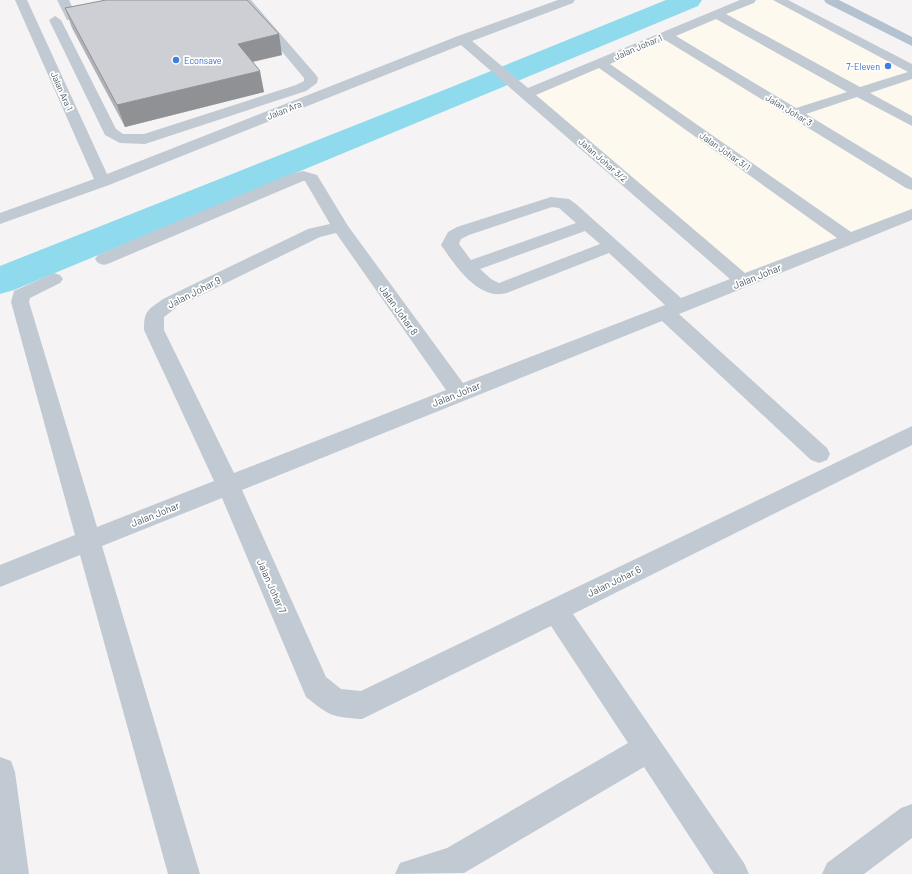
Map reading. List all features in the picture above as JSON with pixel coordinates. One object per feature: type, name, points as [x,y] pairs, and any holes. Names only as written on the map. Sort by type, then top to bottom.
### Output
[{"type":"main road","points":[[830,0],[912,42]]},
{"type":"street","name":"Jalan Ara 1","points":[[21,0],[103,182]]},
{"type":"street","points":[[63,0],[71,17]]},
{"type":"street","points":[[55,20],[110,132],[120,138],[145,139],[302,88],[310,83],[311,78],[245,0]]},
{"type":"street","name":"Jalan Ara","points":[[0,219],[103,182],[467,44],[568,0]]},
{"type":"street","name":"Jalan Johar 1","points":[[522,91],[600,63],[750,0]]},
{"type":"street","points":[[780,0],[912,69]]},
{"type":"street","points":[[717,14],[861,92],[912,122]]},
{"type":"street","points":[[32,24],[84,15]]},
{"type":"street","name":"Jalan Johar 3","points":[[666,35],[912,185]]},
{"type":"street","name":"Jalan Johar 3/2","points":[[467,44],[743,281]]},
{"type":"street","name":"Jalan Johar 3/1","points":[[600,63],[850,239]]},
{"type":"street","points":[[796,114],[912,75]]},
{"type":"street","name":"Jalan Johar 8","points":[[104,259],[294,178],[303,176],[311,178],[340,226],[459,393]]},
{"type":"street","points":[[612,246],[500,289],[491,288],[481,281],[450,245],[454,236],[463,231],[551,202],[563,203],[612,246],[672,309],[820,454]]},
{"type":"street","name":"Jalan Johar","points":[[0,576],[912,214]]},
{"type":"street","points":[[469,267],[588,224]]},
{"type":"street","name":"Jalan Johar 9","points":[[228,485],[154,330],[154,315],[170,303],[314,233],[340,226]]},
{"type":"street","points":[[54,279],[21,295],[20,302],[184,874]]},
{"type":"street","name":"Jalan Johar 6","points":[[316,687],[336,704],[362,705],[912,435]]},
{"type":"street","name":"Jalan Johar 7","points":[[228,485],[316,687]]},
{"type":"street","points":[[555,610],[733,874]]},
{"type":"street","points":[[411,874],[453,862],[648,748]]},
{"type":"street","points":[[0,772],[13,874]]},
{"type":"street","points":[[838,874],[912,819]]},
{"type":"shaded area","points":[[759,0],[773,0],[912,72],[912,208],[743,274],[534,95]]},
{"type":"building","name":"Econsave","points":[[106,0],[247,0],[279,34],[238,44],[260,71],[117,105],[65,8]]},
{"type":"waterway","points":[[0,281],[460,95],[689,0]]},
{"type":"place","name":"Econsave","points":[[176,60]]},
{"type":"place","name":"7-Eleven","points":[[888,66]]}]
